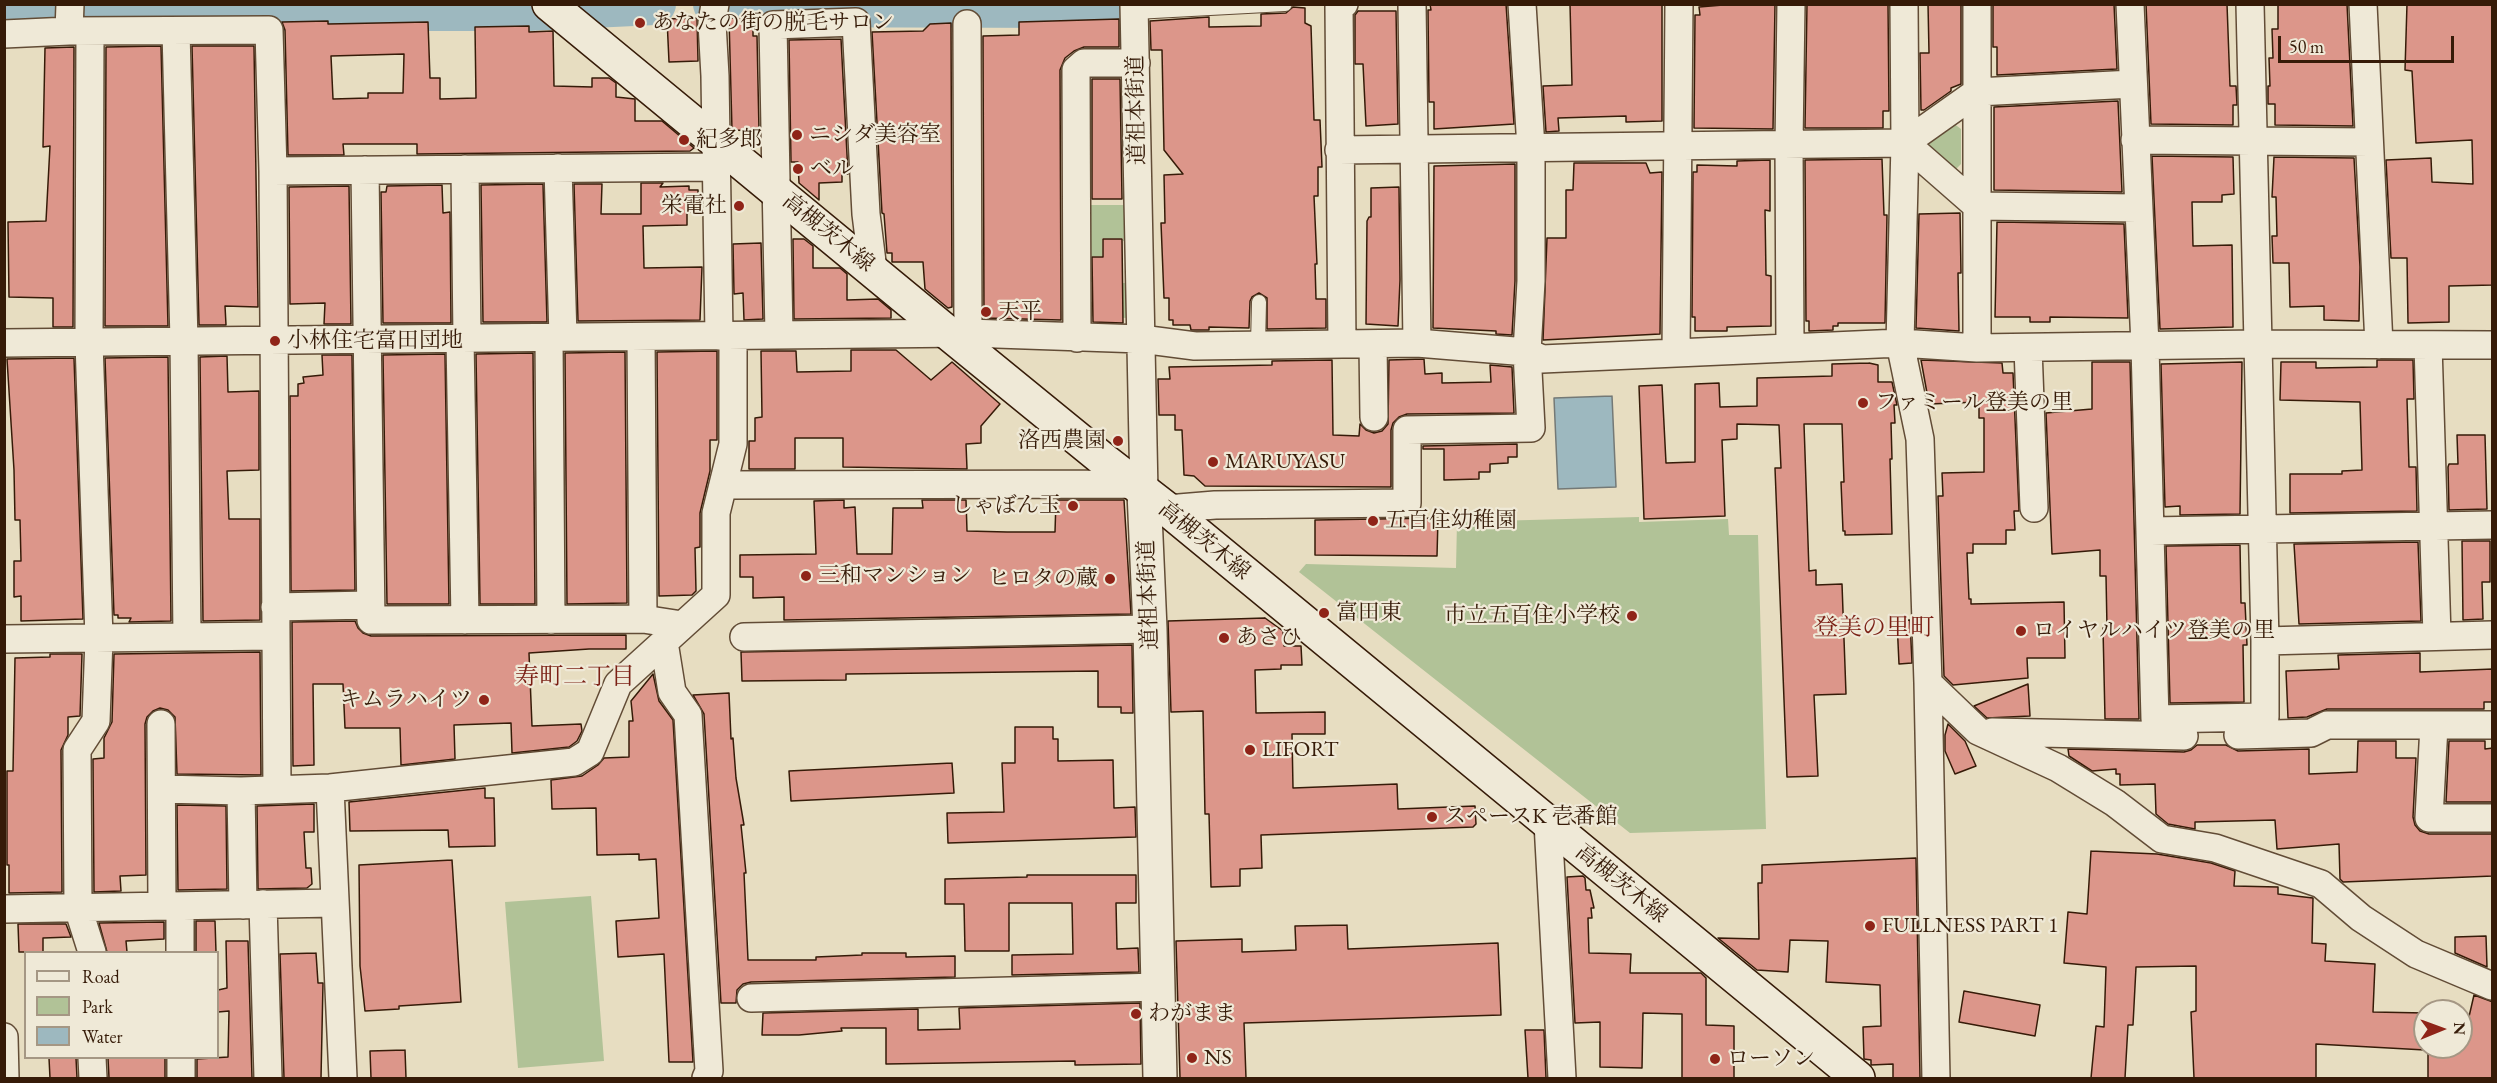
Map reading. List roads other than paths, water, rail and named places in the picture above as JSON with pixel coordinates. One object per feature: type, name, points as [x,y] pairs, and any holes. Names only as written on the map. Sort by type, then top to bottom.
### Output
[{"type":"main road","name":"高槻茨木線","points":[[561,14],[715,154],[775,190],[873,270],[958,333],[1149,495],[1858,1078]]},
{"type":"main road","name":"道祖本街道","points":[[1149,495],[1160,1078]]},
{"type":"street","points":[[70,4],[80,31],[99,638],[96,721],[77,750],[78,908],[92,951]]},
{"type":"street","points":[[1412,4],[1417,343]]},
{"type":"street","points":[[723,485],[1149,495],[1215,504],[1407,503],[1407,430],[1531,428],[1527,352],[1531,281],[1531,148],[1522,4]]},
{"type":"street","points":[[1676,352],[1679,4]]},
{"type":"street","points":[[1790,346],[1791,4]]},
{"type":"street","points":[[1904,4],[1905,143],[1900,343],[1920,438],[1928,683],[1936,1078]]},
{"type":"street","points":[[1977,4],[1977,348]]},
{"type":"street","points":[[2130,4],[2137,208],[2145,346],[2155,719],[2265,717],[2250,4]]},
{"type":"street","points":[[2362,4],[2379,345]]},
{"type":"street","points":[[1339,5],[1342,344]]},
{"type":"street","points":[[162,789],[241,791],[330,788],[574,762],[590,752],[618,684],[716,595],[716,513],[733,444],[715,154],[714,11]]},
{"type":"street","name":"道祖本街道","points":[[1135,11],[1141,339],[1149,495]]},
{"type":"street","points":[[779,335],[773,25],[856,22],[866,214],[873,270]]},
{"type":"street","points":[[958,333],[968,24]]},
{"type":"street","points":[[4,34],[80,31],[269,30],[273,171],[278,788]]},
{"type":"street","points":[[177,31],[184,341],[187,637]]},
{"type":"street","points":[[1077,338],[1076,70],[1084,63],[1136,63]]},
{"type":"street","points":[[1340,150],[1905,143],[1977,92],[2133,84]]},
{"type":"street","points":[[2135,140],[2369,141]]},
{"type":"street","points":[[1905,143],[1977,206],[2137,208]]},
{"type":"street","points":[[273,171],[558,168],[715,154]]},
{"type":"street","points":[[551,620],[558,168]]},
{"type":"street","points":[[465,169],[465,620]]},
{"type":"street","points":[[365,170],[369,606],[371,620],[643,619],[673,634]]},
{"type":"street","points":[[4,343],[958,333],[1141,339],[1195,346],[1417,343],[1527,352],[1542,359],[1790,346],[1900,343],[1977,348],[2493,345]]},
{"type":"street","points":[[641,337],[643,619]]},
{"type":"street","points":[[1373,344],[1374,417]]},
{"type":"street","points":[[2428,345],[2437,636]]},
{"type":"street","points":[[2028,348],[2034,508]]},
{"type":"street","points":[[2151,531],[2493,525]]},
{"type":"street","points":[[275,607],[369,606]]},
{"type":"street","points":[[744,637],[1150,629]]},
{"type":"street","points":[[673,634],[672,692],[688,715],[709,1071],[705,1078]]},
{"type":"street","points":[[2265,641],[2493,635]]},
{"type":"street","points":[[4,639],[275,636]]},
{"type":"street","points":[[1928,683],[1978,730],[2058,768],[2115,803],[2162,839],[2215,848],[2321,884],[2361,918],[2416,954],[2493,986]]},
{"type":"street","points":[[161,724],[162,789],[171,906],[180,951]]},
{"type":"street","points":[[1978,730],[2160,737],[2311,733],[2327,725],[2493,725]]},
{"type":"street","points":[[2434,726],[2429,818],[2493,818]]},
{"type":"street","points":[[330,788],[343,1078]]},
{"type":"street","points":[[241,791],[268,1078]]},
{"type":"street","points":[[1548,823],[1562,1078]]},
{"type":"street","points":[[4,909],[335,903]]},
{"type":"street","points":[[751,998],[1158,987]]},
{"type":"street","points":[[4,1036],[5,1078]]},
{"type":"street","points":[[92,1059],[93,1078]]},
{"type":"street","points":[[181,1059],[181,1078]]},
{"type":"lane","points":[[1135,11],[1285,4]]},
{"type":"lane","points":[[1258,345],[1259,302]]},
{"type":"water","points":[[1612,396],[1616,487],[1558,489],[1554,398]]},
{"type":"waterway","points":[[4,10],[527,10],[655,4]]},
{"type":"waterway","points":[[714,4],[726,6],[1082,7],[1108,4]]},
{"type":"place","name":"あなたの街の脱毛サロン","points":[[640,23]]},
{"type":"place","name":"ニシダ美容室","points":[[797,135]]},
{"type":"place","name":"紀多郎","points":[[684,140]]},
{"type":"place","name":"ベル","points":[[798,169]]},
{"type":"place","name":"栄電社","points":[[739,206]]},
{"type":"place","name":"天平","points":[[986,312]]},
{"type":"place","name":"小林住宅富田団地","points":[[275,341]]},
{"type":"place","name":"ファミール登美の里","points":[[1863,403]]},
{"type":"place","name":"洛西農園","points":[[1118,441]]},
{"type":"place","name":"MARUYASU","points":[[1213,462]]},
{"type":"place","name":"しゃぼん玉","points":[[1073,506]]},
{"type":"place","name":"五百住幼稚園","points":[[1373,521]]},
{"type":"place","name":"三和マンション","points":[[806,576]]},
{"type":"place","name":"ヒロタの蔵","points":[[1110,579]]},
{"type":"place","name":"富田東","points":[[1324,613]]},
{"type":"place","name":"市立五百住小学校","points":[[1632,616]]},
{"type":"place","name":"ロイヤルハイツ登美の里","points":[[2021,631]]},
{"type":"place","name":"あさひ","points":[[1224,638]]},
{"type":"place","name":"キムラハイツ","points":[[484,700]]},
{"type":"place","name":"LIFORT","points":[[1250,750]]},
{"type":"place","name":"スペースK 壱番館","points":[[1432,817]]},
{"type":"place","name":"FULLNESS PART 1","points":[[1870,926]]},
{"type":"place","name":"わがまま","points":[[1136,1014]]},
{"type":"place","name":"NS","points":[[1192,1058]]},
{"type":"place","name":"ローソン","points":[[1715,1059]]},
{"type":"district","name":"登美の里町","points":[[1874,628]]},
{"type":"district","name":"寿町二丁目","points":[[575,677]]}]
